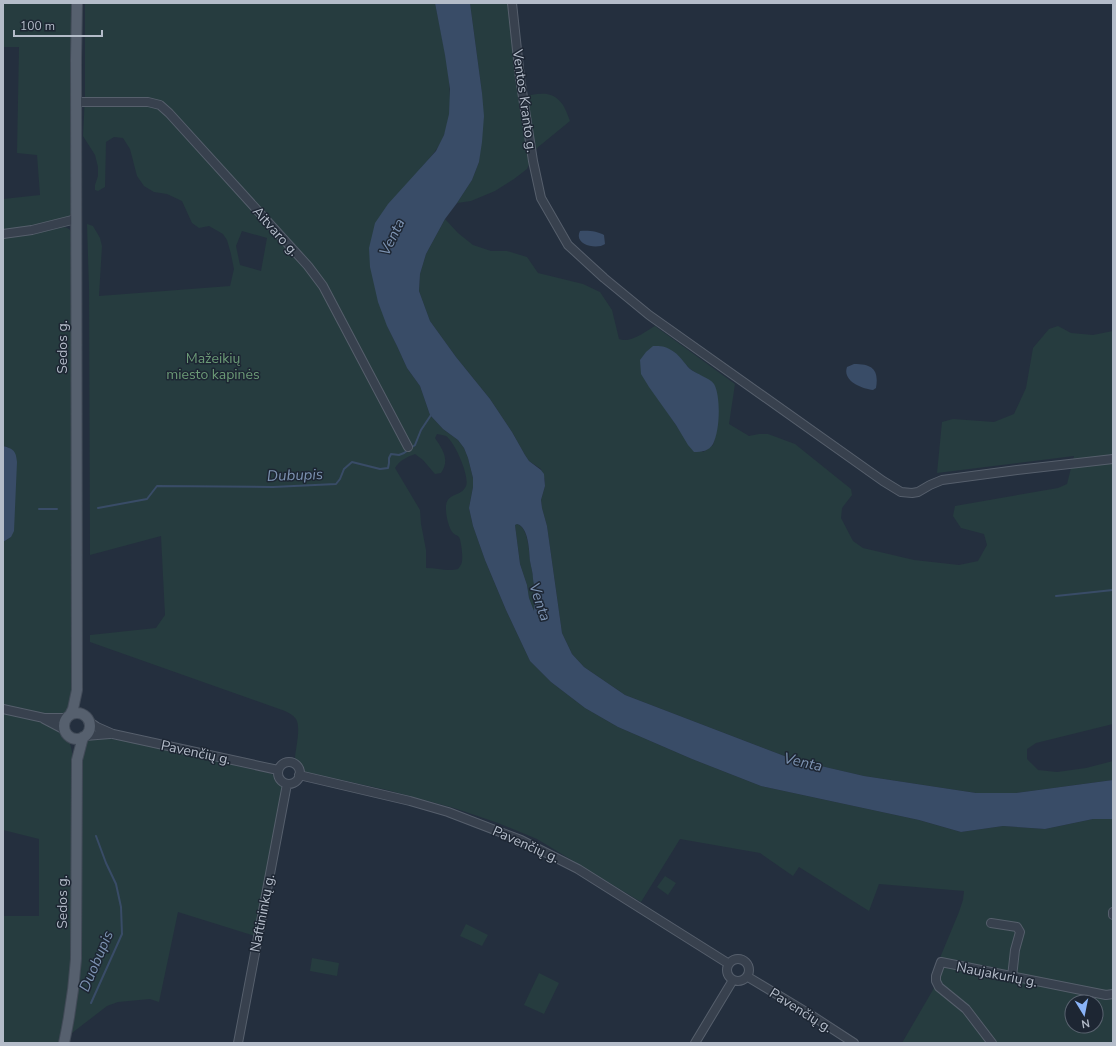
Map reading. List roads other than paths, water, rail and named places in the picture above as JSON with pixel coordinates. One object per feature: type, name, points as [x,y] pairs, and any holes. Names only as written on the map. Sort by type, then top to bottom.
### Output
[{"type":"main road","name":"Sedos g.","points":[[77,3],[77,690],[81,709],[86,719]]},
{"type":"main road","name":"Sedos g.","points":[[69,717],[73,709],[77,690]]},
{"type":"main road","points":[[78,714],[86,719],[89,727],[84,736],[76,739],[67,733],[64,724],[69,717],[78,714]]},
{"type":"main road","name":"Sedos g.","points":[[64,1043],[73,1000],[76,959],[77,760],[72,742],[67,733]]},
{"type":"main road","name":"Sedos g.","points":[[77,760],[84,736]]},
{"type":"street","name":"Ventos Kranto g.","points":[[512,3],[520,78],[533,161],[541,198],[568,245],[604,278],[649,315],[883,481],[901,492],[918,492],[942,480],[1113,459]]},
{"type":"street","name":"Aitvaro g.","points":[[76,102],[148,102],[160,105],[169,113],[312,271],[322,286],[408,447]]},
{"type":"street","points":[[3,234],[32,230],[76,220]]},
{"type":"street","points":[[3,709],[44,718],[69,717]]},
{"type":"street","points":[[44,718],[67,733]]},
{"type":"street","name":"Pavenčių g.","points":[[86,719],[97,727],[113,734],[278,770]]},
{"type":"street","name":"Pavenčių g.","points":[[84,736],[113,734]]},
{"type":"street","points":[[290,762],[299,768],[300,775],[293,783],[286,784],[280,780],[278,770],[281,765],[290,762]]},
{"type":"street","name":"Pavenčių g.","points":[[300,775],[410,801],[440,810],[521,840],[578,869],[729,964]]},
{"type":"street","name":"Naftininkų g.","points":[[238,1043],[286,784]]},
{"type":"street","points":[[991,922],[1016,928],[1020,932],[1015,950],[1012,977]]},
{"type":"street","points":[[740,959],[745,962],[750,970],[748,977],[743,981],[733,980],[728,973],[729,964],[740,959]]},
{"type":"street","name":"Naujakurių g.","points":[[992,1043],[966,1009],[939,987],[936,981],[936,976],[941,962],[1110,995],[1109,1000],[1113,1002]]},
{"type":"street","name":"Pavenčių g.","points":[[748,977],[854,1043]]},
{"type":"street","points":[[695,1043],[733,980]]},
{"type":"water","name":"Venta","points":[[435,3],[470,3],[484,116],[479,162],[472,180],[445,219],[426,254],[420,274],[419,291],[430,321],[456,357],[490,399],[529,461],[544,474],[545,486],[541,500],[542,508],[547,526],[562,633],[572,654],[584,667],[625,695],[795,760],[864,776],[976,793],[1016,793],[1113,780],[1113,819],[1093,819],[1045,829],[1003,826],[961,832],[919,820],[761,786],[692,759],[618,727],[585,708],[551,682],[530,661],[506,610],[485,560],[473,526],[469,508],[473,478],[464,448],[458,440],[443,429],[430,415],[420,386],[407,368],[387,326],[378,302],[370,267],[369,248],[375,223],[388,204],[436,151],[444,135],[449,114],[450,89]],"holes":[[[517,524],[521,526],[526,534],[529,546],[535,599],[534,611],[520,564],[515,525]]]},
{"type":"water","points":[[580,231],[592,231],[604,235],[605,244],[601,246],[592,246],[583,243],[579,236]]},
{"type":"water","points":[[653,346],[665,347],[674,352],[690,369],[714,384],[718,397],[719,414],[717,431],[713,444],[707,450],[694,452],[641,374],[640,360]]},
{"type":"water","points":[[854,364],[866,365],[873,369],[877,382],[876,388],[873,390],[864,388],[850,380],[846,372],[847,367]]},
{"type":"water","points":[[3,446],[14,451],[17,462],[14,531],[11,537],[3,542]]},
{"type":"waterway","name":"Dubupis","points":[[98,508],[147,499],[157,486],[273,487],[336,484],[344,469],[352,462],[380,469],[388,468],[391,454],[399,455],[415,445],[421,430],[431,415]]},
{"type":"waterway","points":[[39,509],[57,509]]},
{"type":"waterway","points":[[1056,596],[1113,590]]},
{"type":"waterway","name":"Duobupis","points":[[91,1003],[122,934],[121,907],[116,884],[96,836]]},
{"type":"park label","name":"Mažeikių miesto kapinės","points":[[213,366]]}]
